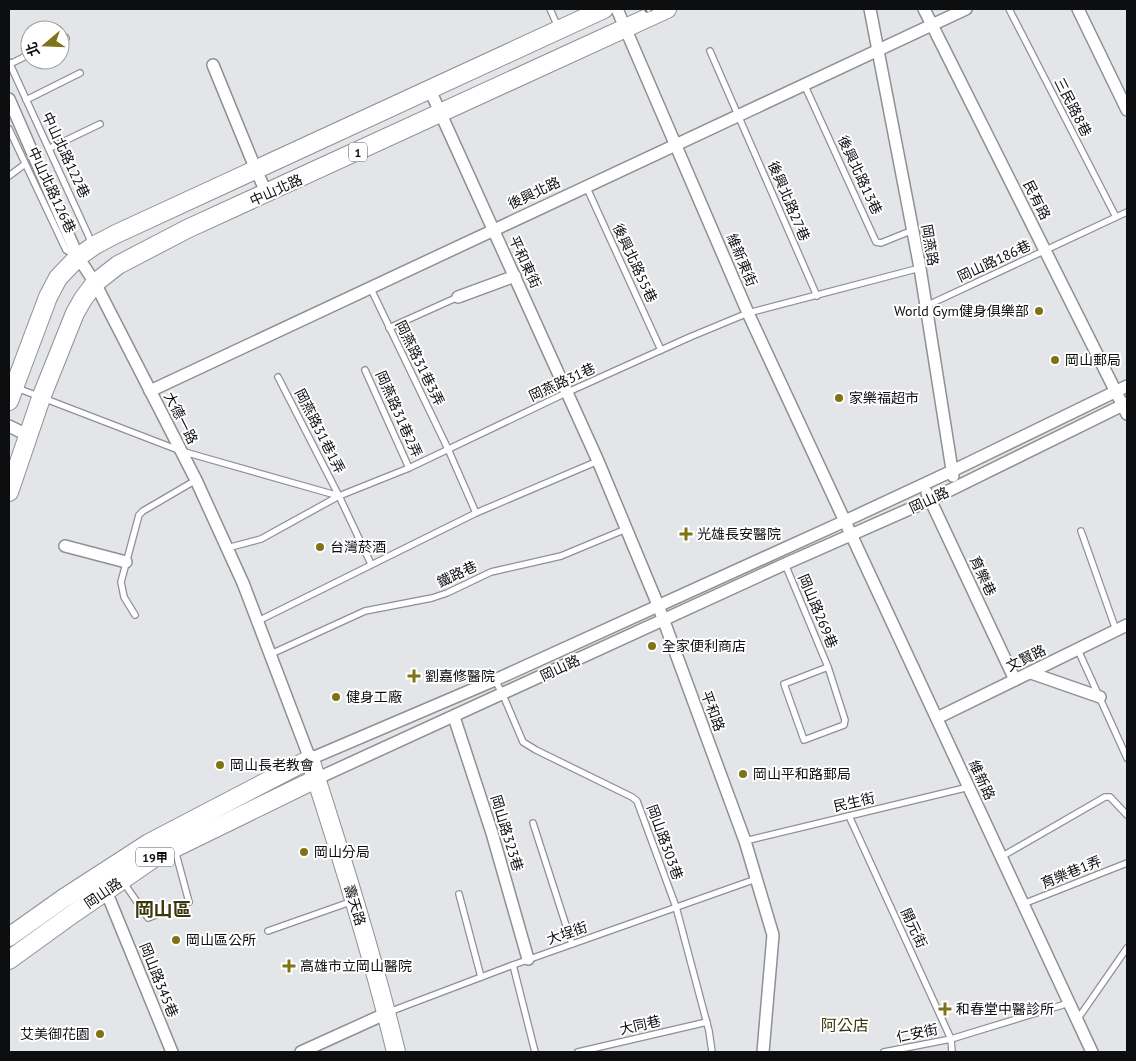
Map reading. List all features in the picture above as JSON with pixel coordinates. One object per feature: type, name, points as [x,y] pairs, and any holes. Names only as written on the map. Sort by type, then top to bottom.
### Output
[{"type":"main road","name":"中山北路","points":[[11,391],[48,297],[58,278],[78,257],[95,245],[604,9]]},
{"type":"main road","name":"中山北路","points":[[9,492],[41,398],[75,313],[94,282],[118,265],[188,230],[667,9]]},
{"type":"main road","name":"壽天路","points":[[310,759],[354,900],[396,1052]]},
{"type":"main road","name":"岡山路","points":[[9,937],[118,873],[154,858],[171,840],[310,759]]},
{"type":"main road","name":"岡山路","points":[[171,840],[316,779]]},
{"type":"main road","name":"岡山路","points":[[9,960],[106,891],[118,873]]},
{"type":"street","name":"維新東街","points":[[617,9],[748,313],[845,521]]},
{"type":"street","name":"岡燕路","points":[[870,9],[920,268],[955,488]]},
{"type":"street","name":"民有路","points":[[924,9],[1046,250],[1115,392],[1126,407]]},
{"type":"street","name":"後興北路","points":[[150,391],[966,9]]},
{"type":"street","points":[[1078,9],[1123,90],[1127,110]]},
{"type":"street","points":[[214,65],[267,194]]},
{"type":"street","name":"平和東街","points":[[430,90],[568,392]]},
{"type":"street","name":"大德一路","points":[[9,99],[78,257],[94,282],[196,480],[243,583],[310,759]]},
{"type":"street","points":[[458,297],[515,276]]},
{"type":"street","name":"岡山路","points":[[310,759],[495,680],[845,521],[1127,386]]},
{"type":"street","name":"平和路","points":[[568,392],[664,620],[745,841],[773,936],[763,1052]]},
{"type":"street","name":"岡山路","points":[[316,779],[503,695],[785,564],[930,500],[1126,407]]},
{"type":"street","points":[[9,426],[29,436]]},
{"type":"street","name":"育樂巷","points":[[923,485],[1016,680]]},
{"type":"street","name":"維新路","points":[[845,521],[1092,1052]]},
{"type":"street","points":[[65,546],[126,562]]},
{"type":"street","name":"文賢路","points":[[937,718],[1127,625]]},
{"type":"street","points":[[1031,673],[1100,697]]},
{"type":"street","name":"岡山路323巷","points":[[454,717],[492,833],[528,960]]},
{"type":"street","name":"岡山路345巷","points":[[106,891],[172,1052]]},
{"type":"street","points":[[301,1052],[386,1013]]},
{"type":"lane","points":[[550,9],[559,30]]},
{"type":"lane","name":"三民路8巷","points":[[1009,9],[1116,218]]},
{"type":"lane","name":"後興北路27巷","points":[[710,51],[816,296]]},
{"type":"lane","name":"中山北路122巷","points":[[9,63],[50,148],[90,239],[78,257]]},
{"type":"lane","points":[[26,100],[80,73]]},
{"type":"lane","name":"後興北路13巷","points":[[804,84],[876,242],[881,243],[913,230]]},
{"type":"lane","points":[[50,148],[100,124]]},
{"type":"lane","name":"中山北路126巷","points":[[9,129],[66,250],[78,257]]},
{"type":"lane","points":[[9,176],[25,164]]},
{"type":"lane","name":"後興北路55巷","points":[[586,186],[661,350]]},
{"type":"lane","name":"岡山路186巷","points":[[926,306],[1127,212]]},
{"type":"lane","name":"岡燕路31巷","points":[[227,548],[261,539],[339,496],[410,468],[568,392],[748,313],[920,268]]},
{"type":"lane","name":"岡燕路31巷3弄","points":[[370,287],[448,449],[476,513]]},
{"type":"lane","points":[[389,328],[458,297]]},
{"type":"lane","name":"岡燕路31巷2弄","points":[[366,370],[410,468]]},
{"type":"lane","name":"岡燕路31巷1弄","points":[[278,377],[339,496],[371,564]]},
{"type":"lane","points":[[11,391],[41,398],[181,451],[339,496]]},
{"type":"lane","points":[[258,621],[476,513],[598,460]]},
{"type":"lane","points":[[135,615],[121,590],[121,582],[140,515],[144,510],[196,480]]},
{"type":"lane","name":"鐵路巷","points":[[271,654],[365,611],[432,598],[491,572],[561,556],[626,528]]},
{"type":"lane","points":[[1082,531],[1116,630]]},
{"type":"lane","name":"岡山路269巷","points":[[785,564],[828,667],[844,720],[844,725],[804,740],[784,684],[828,667]]},
{"type":"lane","points":[[1078,650],[1127,758]]},
{"type":"lane","name":"岡山路303巷","points":[[495,680],[523,742],[637,801],[676,907],[707,1022],[712,1052]]},
{"type":"lane","name":"民生街","points":[[745,841],[969,788]]},
{"type":"lane","points":[[1001,857],[1105,797],[1110,797],[1127,814]]},
{"type":"lane","name":"開元街","points":[[849,816],[951,1039],[952,1052]]},
{"type":"lane","points":[[533,823],[572,944]]},
{"type":"lane","points":[[118,873],[148,918],[189,902],[171,840]]},
{"type":"lane","name":"育樂巷1弄","points":[[1023,904],[1127,862]]},
{"type":"lane","name":"大埕街","points":[[386,1013],[513,965],[756,879]]},
{"type":"lane","points":[[459,894],[481,977]]},
{"type":"lane","points":[[268,931],[354,900]]},
{"type":"lane","points":[[1077,1020],[1127,948]]},
{"type":"lane","points":[[513,965],[535,1052]]},
{"type":"lane","name":"仁安街","points":[[884,1052],[951,1039],[1069,1003]]},
{"type":"lane","name":"大同巷","points":[[578,1052],[707,1022]]},
{"type":"place","name":"World Gym健身俱樂部","points":[[1039,311]]},
{"type":"place","name":"岡山郵局","points":[[1055,360]]},
{"type":"place","name":"家樂福超市","points":[[839,398]]},
{"type":"place","name":"光雄長安醫院","points":[[686,534]]},
{"type":"place","name":"台灣菸酒","points":[[320,547]]},
{"type":"place","name":"全家便利商店","points":[[652,646]]},
{"type":"place","name":"劉嘉修醫院","points":[[414,676]]},
{"type":"place","name":"健身工廠","points":[[336,697]]},
{"type":"place","name":"岡山長老教會","points":[[220,765]]},
{"type":"place","name":"岡山平和路郵局","points":[[743,774]]},
{"type":"place","name":"岡山分局","points":[[304,852]]},
{"type":"place","name":"岡山區公所","points":[[176,940]]},
{"type":"place","name":"高雄市立岡山醫院","points":[[289,966]]},
{"type":"place","name":"和春堂中醫診所","points":[[945,1009]]},
{"type":"place","name":"艾美御花園","points":[[100,1034]]},
{"type":"district","name":"岡山區","points":[[163,909]]},
{"type":"district","name":"阿公店","points":[[845,1025]]}]
